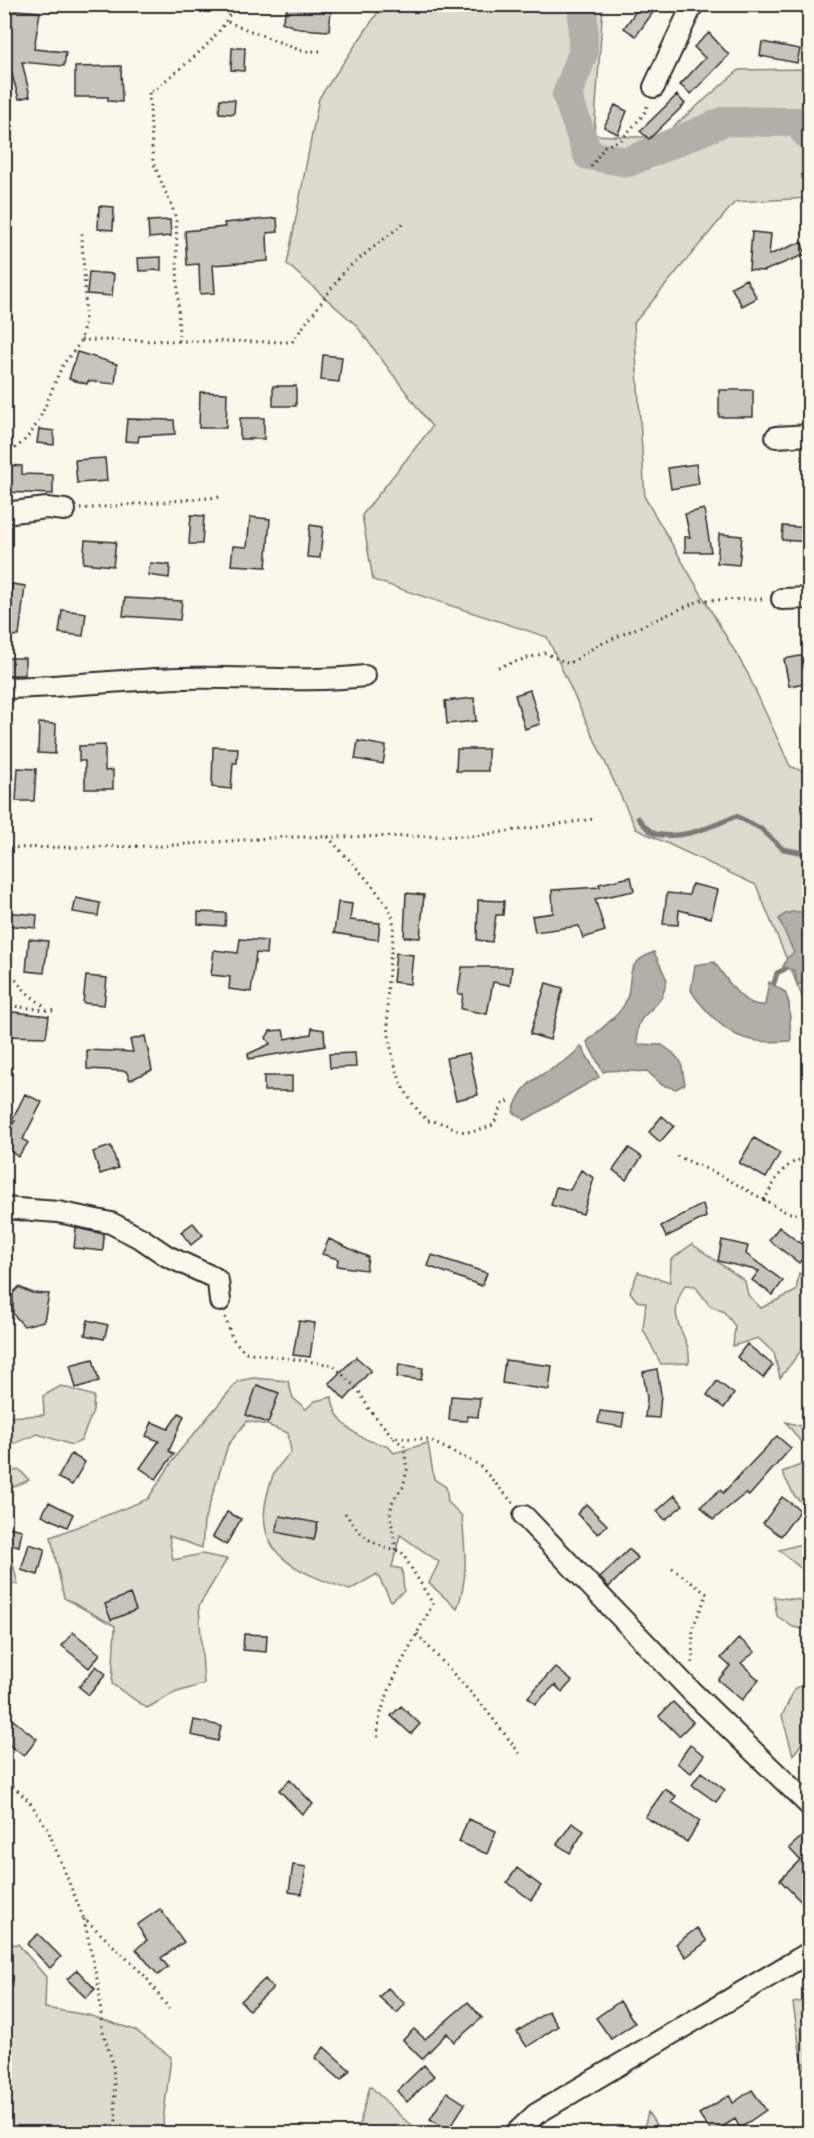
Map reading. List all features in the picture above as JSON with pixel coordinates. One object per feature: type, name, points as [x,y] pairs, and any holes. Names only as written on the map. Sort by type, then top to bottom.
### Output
[{"type":"street","points":[[654,87],[693,4]]},
{"type":"street","points":[[776,437],[810,435]]},
{"type":"street","points":[[4,513],[47,508],[65,510]]},
{"type":"street","points":[[782,598],[810,598]]},
{"type":"street","points":[[4,688],[72,687],[177,678],[263,678],[318,681],[366,676]]},
{"type":"street","points":[[4,1208],[58,1212],[111,1223],[142,1239],[167,1256],[215,1278],[218,1281],[220,1301]]},
{"type":"street","points":[[524,1516],[692,1692],[810,1806]]},
{"type":"street","points":[[515,2133],[536,2114],[810,1953]]},
{"type":"path","points":[[179,341],[176,217],[153,162],[148,91],[154,90],[228,22],[234,4]]},
{"type":"path","points":[[228,22],[302,51],[324,51]]},
{"type":"path","points":[[591,167],[605,146],[621,140],[644,114],[654,87]]},
{"type":"path","points":[[81,340],[292,342],[345,270],[404,223]]},
{"type":"path","points":[[4,454],[19,448],[32,433],[63,365],[81,340],[84,313],[82,233]]},
{"type":"path","points":[[65,510],[219,497]]},
{"type":"path","points":[[498,667],[545,653],[569,664],[596,646],[701,600],[782,598]]},
{"type":"path","points":[[4,848],[161,846],[283,837],[475,836],[594,819]]},
{"type":"path","points":[[328,837],[381,897],[393,918],[386,1003],[390,1047],[404,1090],[418,1112],[428,1121],[441,1122],[454,1130],[471,1132],[493,1125],[503,1104],[511,1100]]},
{"type":"path","points":[[4,966],[26,992],[46,1008]]},
{"type":"path","points":[[4,1005],[46,1008],[54,1011]]},
{"type":"path","points":[[677,1156],[720,1175],[786,1212],[810,1217]]},
{"type":"path","points":[[764,1201],[782,1169],[800,1159],[810,1158]]},
{"type":"path","points":[[220,1301],[232,1338],[245,1353],[333,1365],[359,1391],[369,1409],[393,1437],[404,1446],[407,1470],[403,1488],[393,1500],[390,1513],[396,1550]]},
{"type":"path","points":[[393,1437],[429,1440],[480,1465],[524,1516]]},
{"type":"path","points":[[345,1513],[356,1528],[382,1549],[401,1551],[433,1604],[395,1678],[376,1729],[378,1739]]},
{"type":"path","points":[[672,1568],[707,1594],[693,1627],[692,1692]]},
{"type":"path","points":[[417,1634],[483,1706],[521,1755]]},
{"type":"path","points":[[4,1778],[30,1802],[48,1830],[83,1917],[99,1988],[102,2028],[113,2064],[116,2122],[124,2133]]},
{"type":"path","points":[[83,1917],[145,1976],[169,2009]]},
{"type":"shaded area","points":[[383,5],[603,5],[594,135],[660,138],[739,70],[809,69],[809,198],[735,202],[634,323],[645,498],[747,672],[790,766],[809,774],[809,1013],[756,885],[636,829],[547,637],[373,580],[362,515],[432,427],[356,325],[287,264],[319,98]]},
{"type":"shaded area","points":[[809,910],[809,982],[797,985],[795,971],[783,967],[787,958],[794,953],[779,919],[788,913],[806,913]]},
{"type":"shaded area","points":[[654,952],[667,980],[661,998],[640,1022],[637,1035],[638,1044],[662,1045],[681,1062],[685,1084],[676,1089],[662,1085],[647,1071],[603,1072],[587,1042],[621,1010],[628,997],[632,969],[643,957]]},
{"type":"shaded area","points":[[714,962],[735,991],[748,1002],[765,1005],[769,982],[785,992],[789,1003],[791,1041],[766,1042],[746,1039],[727,1030],[709,1013],[691,990],[695,965]]},
{"type":"shaded area","points":[[581,1046],[599,1077],[525,1120],[513,1112],[518,1098],[533,1080],[572,1056]]},
{"type":"shaded area","points":[[692,1244],[745,1281],[748,1295],[761,1308],[796,1291],[799,1273],[809,1279],[809,1366],[803,1348],[780,1378],[774,1353],[758,1338],[733,1346],[735,1326],[724,1312],[709,1305],[695,1286],[685,1285],[676,1310],[689,1352],[689,1363],[661,1364],[643,1329],[646,1303],[637,1301],[630,1292],[638,1272],[670,1282],[671,1260]]},
{"type":"shaded area","points":[[253,1378],[288,1381],[293,1398],[306,1409],[315,1401],[332,1397],[338,1415],[351,1430],[368,1440],[387,1445],[394,1453],[428,1443],[434,1479],[446,1487],[448,1502],[462,1516],[465,1574],[461,1597],[457,1609],[429,1583],[439,1562],[400,1535],[392,1567],[402,1569],[404,1591],[391,1601],[377,1574],[350,1590],[300,1570],[287,1561],[275,1550],[268,1537],[264,1520],[272,1478],[291,1452],[288,1433],[247,1421],[228,1445],[204,1522],[202,1548],[169,1536],[173,1560],[202,1554],[227,1559],[199,1606],[204,1684],[174,1693],[147,1708],[112,1684],[115,1626],[64,1598],[51,1537],[148,1499],[178,1453],[238,1381]]},
{"type":"shaded area","points":[[61,1386],[94,1396],[93,1411],[81,1441],[72,1445],[38,1434],[8,1446],[5,1459],[5,1417],[44,1415],[43,1396]]},
{"type":"shaded area","points":[[786,1422],[809,1428],[809,1453]]},
{"type":"shaded area","points":[[810,1462],[809,1510],[794,1495],[782,1472]]},
{"type":"shaded area","points":[[20,1470],[29,1480],[7,1490],[5,1495],[5,1472]]},
{"type":"shaded area","points":[[810,1542],[809,1575],[779,1550]]},
{"type":"shaded area","points":[[5,1553],[11,1555],[18,1585],[5,1581]]},
{"type":"shaded area","points":[[774,1597],[809,1601],[809,1630],[793,1627],[777,1616]]},
{"type":"shaded area","points":[[809,1683],[809,1734],[793,1755],[782,1716],[795,1688]]},
{"type":"shaded area","points":[[18,1944],[46,1977],[45,2008],[88,2015],[135,2030],[171,2057],[163,2121],[165,2133],[5,2133],[5,1945]]},
{"type":"shaded area","points":[[810,2000],[809,2082],[800,2051],[793,2003]]},
{"type":"shaded area","points":[[370,2086],[405,2120],[423,2133],[357,2133]]},
{"type":"shaded area","points":[[648,2112],[661,2133],[643,2133]]},
{"type":"building","points":[[641,4],[659,4],[636,36],[624,28]]},
{"type":"building","points":[[288,6],[331,10],[329,31],[299,29],[282,22]]},
{"type":"building","points":[[4,9],[40,12],[34,49],[66,52],[64,66],[22,62],[30,96],[19,99],[4,47]]},
{"type":"building","points":[[709,33],[729,55],[691,94],[680,85],[705,58],[694,47]]},
{"type":"building","points":[[762,42],[800,49],[797,63],[760,56]]},
{"type":"building","points":[[232,48],[245,48],[244,71],[231,70]]},
{"type":"building","points":[[121,66],[122,102],[108,101],[108,97],[75,97],[75,67]]},
{"type":"building","points":[[677,95],[685,104],[649,139],[640,131]]},
{"type":"building","points":[[220,99],[235,100],[234,114],[219,113]]},
{"type":"building","points":[[615,105],[627,111],[618,134],[604,127]]},
{"type":"building","points":[[99,206],[114,207],[113,230],[98,229]]},
{"type":"building","points":[[277,218],[278,232],[267,233],[268,261],[213,265],[215,293],[200,294],[199,264],[187,265],[185,231],[225,227],[224,223]]},
{"type":"building","points":[[170,220],[171,236],[149,238],[148,221]]},
{"type":"building","points":[[752,232],[771,234],[769,255],[801,242],[806,254],[764,271],[749,270]]},
{"type":"building","points":[[161,257],[161,270],[139,271],[138,258]]},
{"type":"building","points":[[89,272],[114,274],[112,296],[87,294]]},
{"type":"building","points":[[746,279],[757,298],[742,306],[731,287]]},
{"type":"building","points":[[77,352],[117,364],[115,384],[88,381],[87,384],[69,379]]},
{"type":"building","points":[[323,355],[342,357],[339,382],[321,380]]},
{"type":"building","points":[[273,386],[296,386],[296,406],[273,406]]},
{"type":"building","points":[[719,390],[753,390],[753,417],[719,417]]},
{"type":"building","points":[[200,392],[227,393],[226,428],[199,428]]},
{"type":"building","points":[[240,418],[264,418],[264,439],[240,439]]},
{"type":"building","points":[[127,419],[174,420],[175,434],[139,436],[138,442],[125,441]]},
{"type":"building","points":[[39,429],[54,431],[54,445],[37,443]]},
{"type":"building","points":[[105,458],[107,481],[77,483],[75,460]]},
{"type":"building","points":[[696,464],[699,484],[671,489],[668,468]]},
{"type":"building","points":[[4,465],[22,466],[22,474],[53,475],[53,494],[4,492]]},
{"type":"building","points":[[704,509],[711,552],[685,552],[685,537],[690,537],[685,514]]},
{"type":"building","points":[[191,515],[204,516],[202,544],[189,544]]},
{"type":"building","points":[[250,517],[270,519],[266,567],[231,565],[233,546],[247,547]]},
{"type":"building","points":[[310,525],[323,527],[320,558],[307,557]]},
{"type":"building","points":[[783,526],[810,528],[810,542],[782,540]]},
{"type":"building","points":[[719,534],[742,536],[739,565],[717,563]]},
{"type":"building","points":[[85,540],[116,542],[113,566],[83,563]]},
{"type":"building","points":[[150,563],[170,565],[169,578],[148,575]]},
{"type":"building","points":[[12,584],[25,586],[19,636],[8,635]]},
{"type":"building","points":[[125,598],[182,601],[180,620],[123,616]]},
{"type":"building","points":[[62,610],[86,613],[83,636],[59,633]]},
{"type":"building","points":[[810,654],[810,682],[789,686],[784,659]]},
{"type":"building","points":[[4,658],[25,658],[25,675],[4,675]]},
{"type":"building","points":[[530,690],[540,724],[525,729],[515,695]]},
{"type":"building","points":[[474,698],[476,721],[447,724],[445,701]]},
{"type":"building","points":[[39,723],[56,724],[55,754],[38,753]]},
{"type":"building","points":[[358,741],[386,746],[383,764],[355,759]]},
{"type":"building","points":[[105,745],[105,771],[113,770],[113,789],[85,789],[85,761],[79,761],[79,746]]},
{"type":"building","points":[[213,747],[238,748],[237,763],[233,763],[231,789],[212,787]]},
{"type":"building","points":[[457,749],[488,749],[488,771],[456,771]]},
{"type":"building","points":[[18,768],[36,769],[34,801],[16,801]]},
{"type":"building","points":[[631,877],[634,891],[595,899],[605,931],[583,938],[579,926],[535,932],[532,916],[553,913],[552,890],[600,887],[599,884]]},
{"type":"building","points":[[692,884],[718,890],[711,918],[679,910],[678,925],[663,924],[667,893],[689,895]]},
{"type":"building","points":[[406,893],[424,895],[420,938],[404,937]]},
{"type":"building","points":[[76,898],[100,903],[98,916],[73,912]]},
{"type":"building","points":[[478,900],[504,901],[503,915],[496,915],[492,942],[477,940]]},
{"type":"building","points":[[338,902],[352,904],[350,920],[380,923],[378,940],[334,933]]},
{"type":"building","points":[[4,912],[37,915],[36,928],[4,925]]},
{"type":"building","points":[[198,912],[226,913],[225,926],[198,924]]},
{"type":"building","points":[[29,939],[48,941],[44,973],[26,971]]},
{"type":"building","points":[[240,939],[267,941],[266,954],[256,953],[251,992],[229,989],[230,977],[211,975],[214,950],[238,953]]},
{"type":"building","points":[[396,953],[413,955],[410,984],[393,982]]},
{"type":"building","points":[[462,967],[512,967],[510,985],[493,982],[487,1014],[461,1009],[463,994],[458,994]]},
{"type":"building","points":[[86,976],[107,978],[104,1005],[83,1003]]},
{"type":"building","points":[[546,983],[563,988],[550,1040],[530,1034]]},
{"type":"building","points":[[4,1011],[49,1016],[46,1037],[4,1036]]},
{"type":"building","points":[[312,1028],[324,1030],[325,1046],[249,1059],[248,1054],[270,1044],[266,1038],[270,1031],[283,1030],[285,1039],[311,1034]]},
{"type":"building","points":[[145,1036],[152,1070],[130,1080],[126,1071],[87,1069],[87,1050],[133,1052],[130,1040]]},
{"type":"building","points":[[355,1053],[356,1067],[330,1068],[329,1054]]},
{"type":"building","points":[[469,1053],[478,1095],[456,1100],[446,1058]]},
{"type":"building","points":[[264,1076],[292,1076],[292,1091],[264,1091]]},
{"type":"building","points":[[25,1094],[42,1102],[23,1139],[28,1143],[18,1157],[4,1146],[4,1135],[15,1121],[12,1120]]},
{"type":"building","points":[[662,1116],[674,1126],[660,1142],[649,1132]]},
{"type":"building","points":[[754,1138],[780,1153],[766,1178],[739,1163]]},
{"type":"building","points":[[111,1146],[118,1168],[100,1174],[93,1152]]},
{"type":"building","points":[[629,1148],[642,1157],[626,1180],[613,1170]]},
{"type":"building","points":[[581,1170],[594,1178],[583,1214],[551,1205],[556,1187],[570,1190]]},
{"type":"building","points":[[703,1204],[706,1217],[666,1237],[661,1226]]},
{"type":"building","points":[[193,1223],[203,1235],[191,1245],[181,1232]]},
{"type":"building","points":[[779,1227],[809,1250],[799,1263],[769,1240]]},
{"type":"building","points":[[76,1228],[104,1234],[103,1251],[74,1248]]},
{"type":"building","points":[[329,1239],[368,1257],[366,1270],[337,1266],[338,1259],[322,1254]]},
{"type":"building","points":[[722,1240],[748,1246],[746,1254],[783,1281],[773,1295],[752,1280],[759,1271],[718,1261]]},
{"type":"building","points":[[432,1255],[487,1273],[482,1286],[428,1266]]},
{"type":"building","points":[[19,1287],[32,1293],[49,1294],[44,1321],[24,1326],[13,1314],[13,1293]]},
{"type":"building","points":[[88,1320],[108,1325],[104,1339],[85,1335]]},
{"type":"building","points":[[299,1321],[315,1323],[310,1357],[293,1355]]},
{"type":"building","points":[[747,1344],[773,1365],[763,1378],[737,1357]]},
{"type":"building","points":[[356,1357],[371,1370],[345,1400],[329,1383]]},
{"type":"building","points":[[93,1359],[99,1381],[76,1388],[70,1365]]},
{"type":"building","points":[[505,1360],[552,1366],[549,1390],[502,1383]]},
{"type":"building","points":[[399,1364],[423,1368],[421,1380],[397,1377]]},
{"type":"building","points":[[657,1369],[661,1394],[659,1418],[645,1417],[647,1398],[643,1372]]},
{"type":"building","points":[[717,1381],[734,1394],[724,1408],[707,1395]]},
{"type":"building","points":[[257,1385],[279,1393],[268,1423],[246,1415]]},
{"type":"building","points":[[451,1396],[480,1398],[478,1417],[467,1416],[467,1421],[449,1420]]},
{"type":"building","points":[[600,1411],[624,1414],[622,1427],[598,1423]]},
{"type":"building","points":[[179,1413],[184,1416],[169,1451],[174,1454],[156,1479],[140,1468],[159,1441],[146,1436],[152,1422],[168,1429]]},
{"type":"building","points":[[777,1436],[791,1448],[749,1496],[746,1493],[713,1520],[701,1506],[720,1490],[723,1493]]},
{"type":"building","points":[[71,1454],[85,1462],[72,1485],[58,1478]]},
{"type":"building","points":[[675,1495],[683,1505],[665,1520],[657,1511]]},
{"type":"building","points":[[782,1497],[800,1510],[781,1536],[763,1523]]},
{"type":"building","points":[[49,1502],[73,1514],[67,1527],[42,1515]]},
{"type":"building","points":[[586,1504],[607,1525],[598,1534],[577,1514]]},
{"type":"building","points":[[227,1512],[241,1519],[226,1545],[213,1537]]},
{"type":"building","points":[[280,1516],[318,1523],[314,1540],[276,1532]]},
{"type":"building","points":[[4,1526],[22,1530],[19,1546],[4,1543]]},
{"type":"building","points":[[29,1544],[45,1549],[38,1575],[21,1570]]},
{"type":"building","points":[[629,1549],[638,1558],[609,1587],[600,1578]]},
{"type":"building","points":[[130,1594],[136,1610],[111,1620],[105,1604]]},
{"type":"building","points":[[73,1632],[100,1654],[89,1668],[62,1646]]},
{"type":"building","points":[[244,1634],[267,1635],[266,1652],[243,1650]]},
{"type":"building","points":[[739,1638],[755,1652],[741,1663],[759,1680],[742,1700],[718,1680],[730,1666],[721,1658]]},
{"type":"building","points":[[96,1666],[106,1674],[89,1695],[79,1687]]},
{"type":"building","points":[[555,1667],[572,1681],[562,1692],[555,1685],[535,1704],[528,1697]]},
{"type":"building","points":[[673,1702],[693,1722],[679,1736],[659,1716]]},
{"type":"building","points":[[401,1706],[420,1724],[411,1734],[391,1716]]},
{"type":"building","points":[[13,1720],[37,1739],[24,1756],[4,1741],[4,1730]]},
{"type":"building","points":[[194,1720],[221,1726],[218,1741],[191,1735]]},
{"type":"building","points":[[690,1745],[704,1755],[691,1773],[677,1763]]},
{"type":"building","points":[[701,1772],[725,1790],[716,1802],[692,1785]]},
{"type":"building","points":[[290,1780],[313,1804],[302,1814],[279,1790]]},
{"type":"building","points":[[665,1789],[676,1796],[672,1802],[700,1821],[687,1842],[645,1817]]},
{"type":"building","points":[[468,1819],[496,1831],[487,1854],[459,1842]]},
{"type":"building","points":[[572,1823],[584,1831],[570,1853],[557,1844]]},
{"type":"building","points":[[810,1829],[810,1911],[780,1880],[800,1860],[789,1848]]},
{"type":"building","points":[[293,1865],[306,1867],[302,1894],[289,1892]]},
{"type":"building","points":[[517,1868],[541,1886],[531,1900],[507,1882]]},
{"type":"building","points":[[160,1909],[184,1942],[161,1958],[168,1967],[158,1975],[136,1949],[147,1940],[137,1925]]},
{"type":"building","points":[[697,1928],[707,1941],[686,1957],[676,1944]]},
{"type":"building","points":[[38,1934],[61,1957],[50,1968],[27,1944]]},
{"type":"building","points":[[77,1970],[95,1989],[86,1998],[67,1979]]},
{"type":"building","points":[[265,1979],[273,1988],[249,2010],[241,2001]]},
{"type":"building","points":[[388,1988],[405,2004],[397,2013],[379,1997]]},
{"type":"building","points":[[620,2001],[635,2023],[611,2039],[596,2018]]},
{"type":"building","points":[[468,2002],[482,2018],[454,2042],[447,2033],[422,2059],[403,2040],[414,2029],[425,2039]]},
{"type":"building","points":[[548,2011],[558,2026],[527,2047],[517,2032]]},
{"type":"building","points":[[324,2047],[350,2070],[341,2080],[315,2058]]},
{"type":"building","points":[[424,2065],[434,2076],[407,2102],[397,2091]]},
{"type":"building","points":[[752,2090],[766,2110],[740,2128],[735,2119],[712,2133],[699,2114],[729,2095],[733,2103]]},
{"type":"building","points":[[447,2092],[465,2104],[448,2130],[430,2119]]},
{"type":"waterway","points":[[583,4],[583,53],[567,95],[588,155],[628,162],[725,121],[796,122],[810,137]]},
{"type":"waterway","points":[[638,818],[646,828],[656,834],[676,835],[697,831],[736,816],[760,828],[783,849],[810,854]]},
{"type":"waterway","points":[[774,983],[777,973],[785,969]]}]
